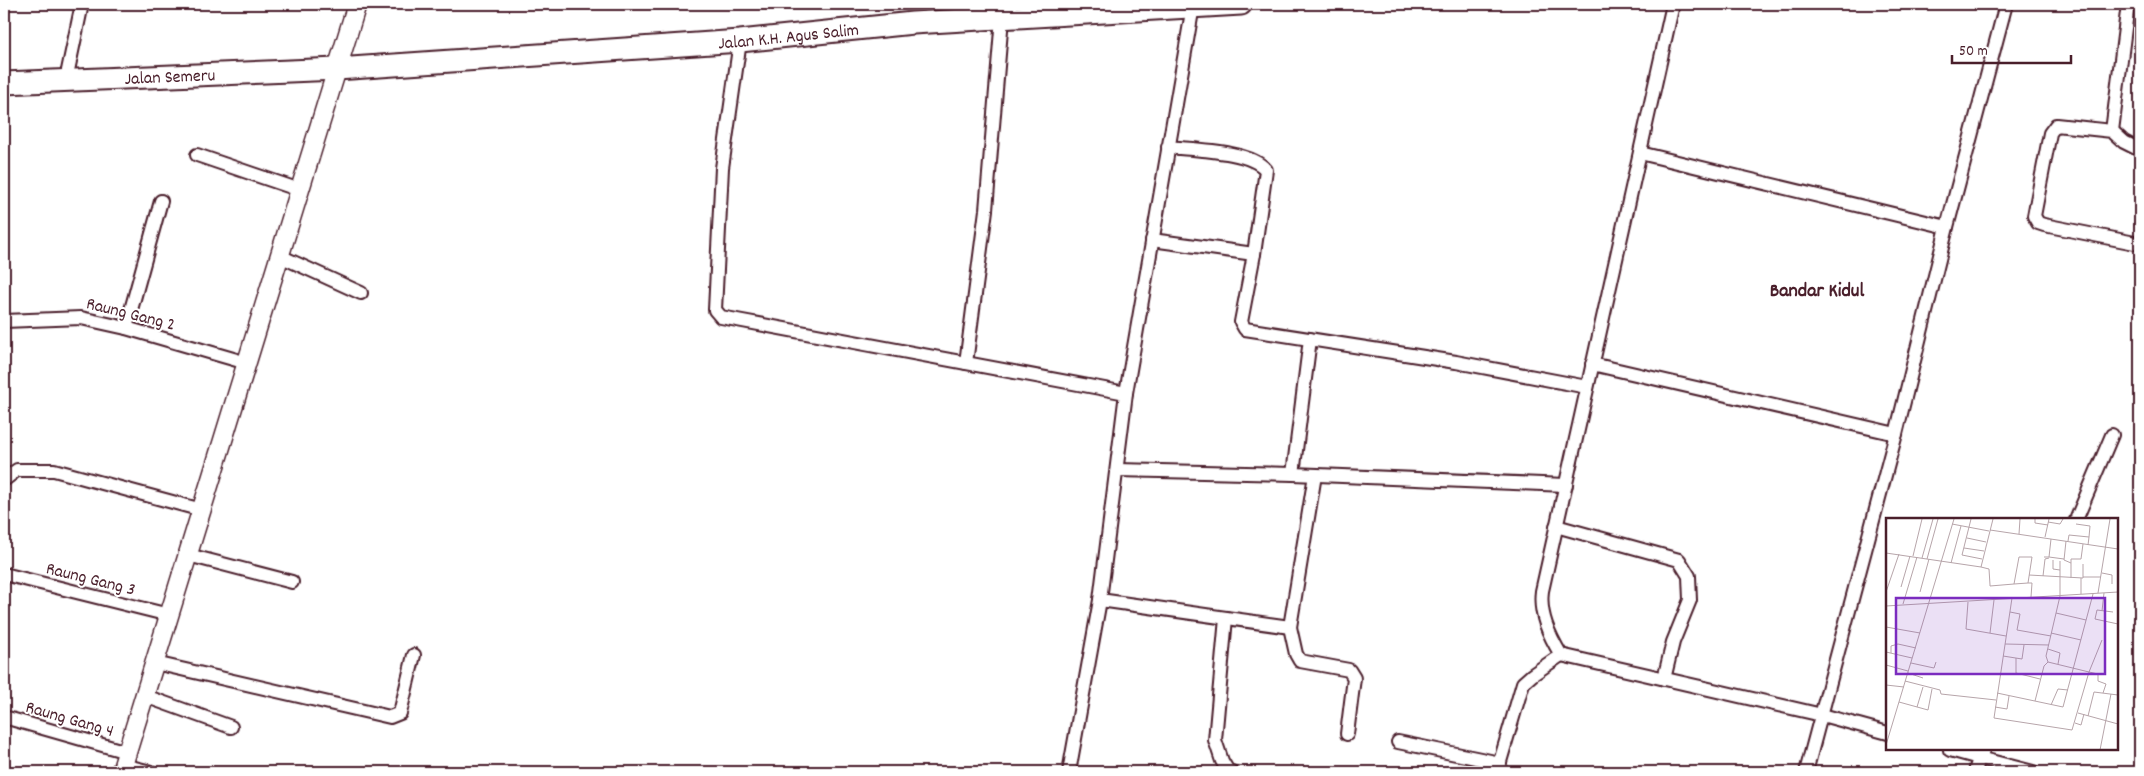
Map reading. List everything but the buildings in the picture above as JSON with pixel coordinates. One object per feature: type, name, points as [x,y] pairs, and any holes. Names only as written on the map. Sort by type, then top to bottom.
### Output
[{"type":"highway","name":"Jalan K.H. Agus Salim","points":[[337,69],[740,41],[914,24],[1241,4]]},
{"type":"highway","name":"Jalan Semeru","points":[[4,83],[337,69]]},
{"type":"main road","points":[[124,763],[357,4]]},
{"type":"street","points":[[66,80],[82,4]]},
{"type":"street","points":[[1561,655],[1547,627],[1540,601],[1673,4]]},
{"type":"street","points":[[1806,772],[1896,434],[1947,227],[2006,4]]},
{"type":"street","points":[[2112,131],[2128,4]]},
{"type":"street","points":[[1069,772],[1100,600],[1118,470],[1126,393],[1193,6]]},
{"type":"street","points":[[966,363],[986,210],[1002,18]]},
{"type":"street","points":[[740,41],[722,168],[715,310],[717,314],[721,317],[1126,393]]},
{"type":"street","points":[[2140,150],[2124,142],[2112,131],[2060,125],[2052,128],[2034,216],[2038,222],[2049,227],[2140,244]]},
{"type":"street","points":[[1168,147],[1240,156],[1260,163],[1266,170],[1254,254],[1241,322],[1244,329],[1456,362],[1587,387]]},
{"type":"street","points":[[1640,153],[1947,227]]},
{"type":"street","points":[[198,155],[300,190]]},
{"type":"street","points":[[126,328],[161,201]]},
{"type":"street","points":[[1152,240],[1254,254]]},
{"type":"street","points":[[280,256],[360,293]]},
{"type":"street","name":"Raung Gang 2","points":[[4,321],[81,318],[126,328],[247,363]]},
{"type":"street","points":[[1293,474],[1310,339]]},
{"type":"street","points":[[1592,364],[1896,434]]},
{"type":"street","points":[[2077,518],[2112,435]]},
{"type":"street","points":[[4,480],[17,470],[54,470],[202,510]]},
{"type":"street","points":[[1118,470],[1293,474],[1566,485]]},
{"type":"street","points":[[1315,475],[1290,627],[1296,654],[1300,661],[1352,672],[1354,678],[1347,734]]},
{"type":"street","points":[[1556,526],[1679,560],[1689,576],[1690,600],[1673,642],[1664,679]]},
{"type":"street","points":[[188,555],[292,582]]},
{"type":"street","name":"Raung Gang 3","points":[[4,574],[169,615]]},
{"type":"street","points":[[1100,600],[1290,627]]},
{"type":"street","points":[[1226,618],[1215,740],[1228,772]]},
{"type":"street","points":[[155,663],[390,717],[400,713],[414,655]]},
{"type":"street","points":[[1398,742],[1498,768],[1523,683],[1561,655],[1822,715],[1886,732]]},
{"type":"street","points":[[145,696],[230,727]]},
{"type":"street","name":"Raung Gang 4","points":[[4,717],[151,772]]},
{"type":"street","points":[[1958,751],[1981,754],[2032,772]]},
{"type":"street","points":[[1975,772],[1981,754]]},
{"type":"district","name":"Bandar Kidul","points":[[1817,289]]}]
